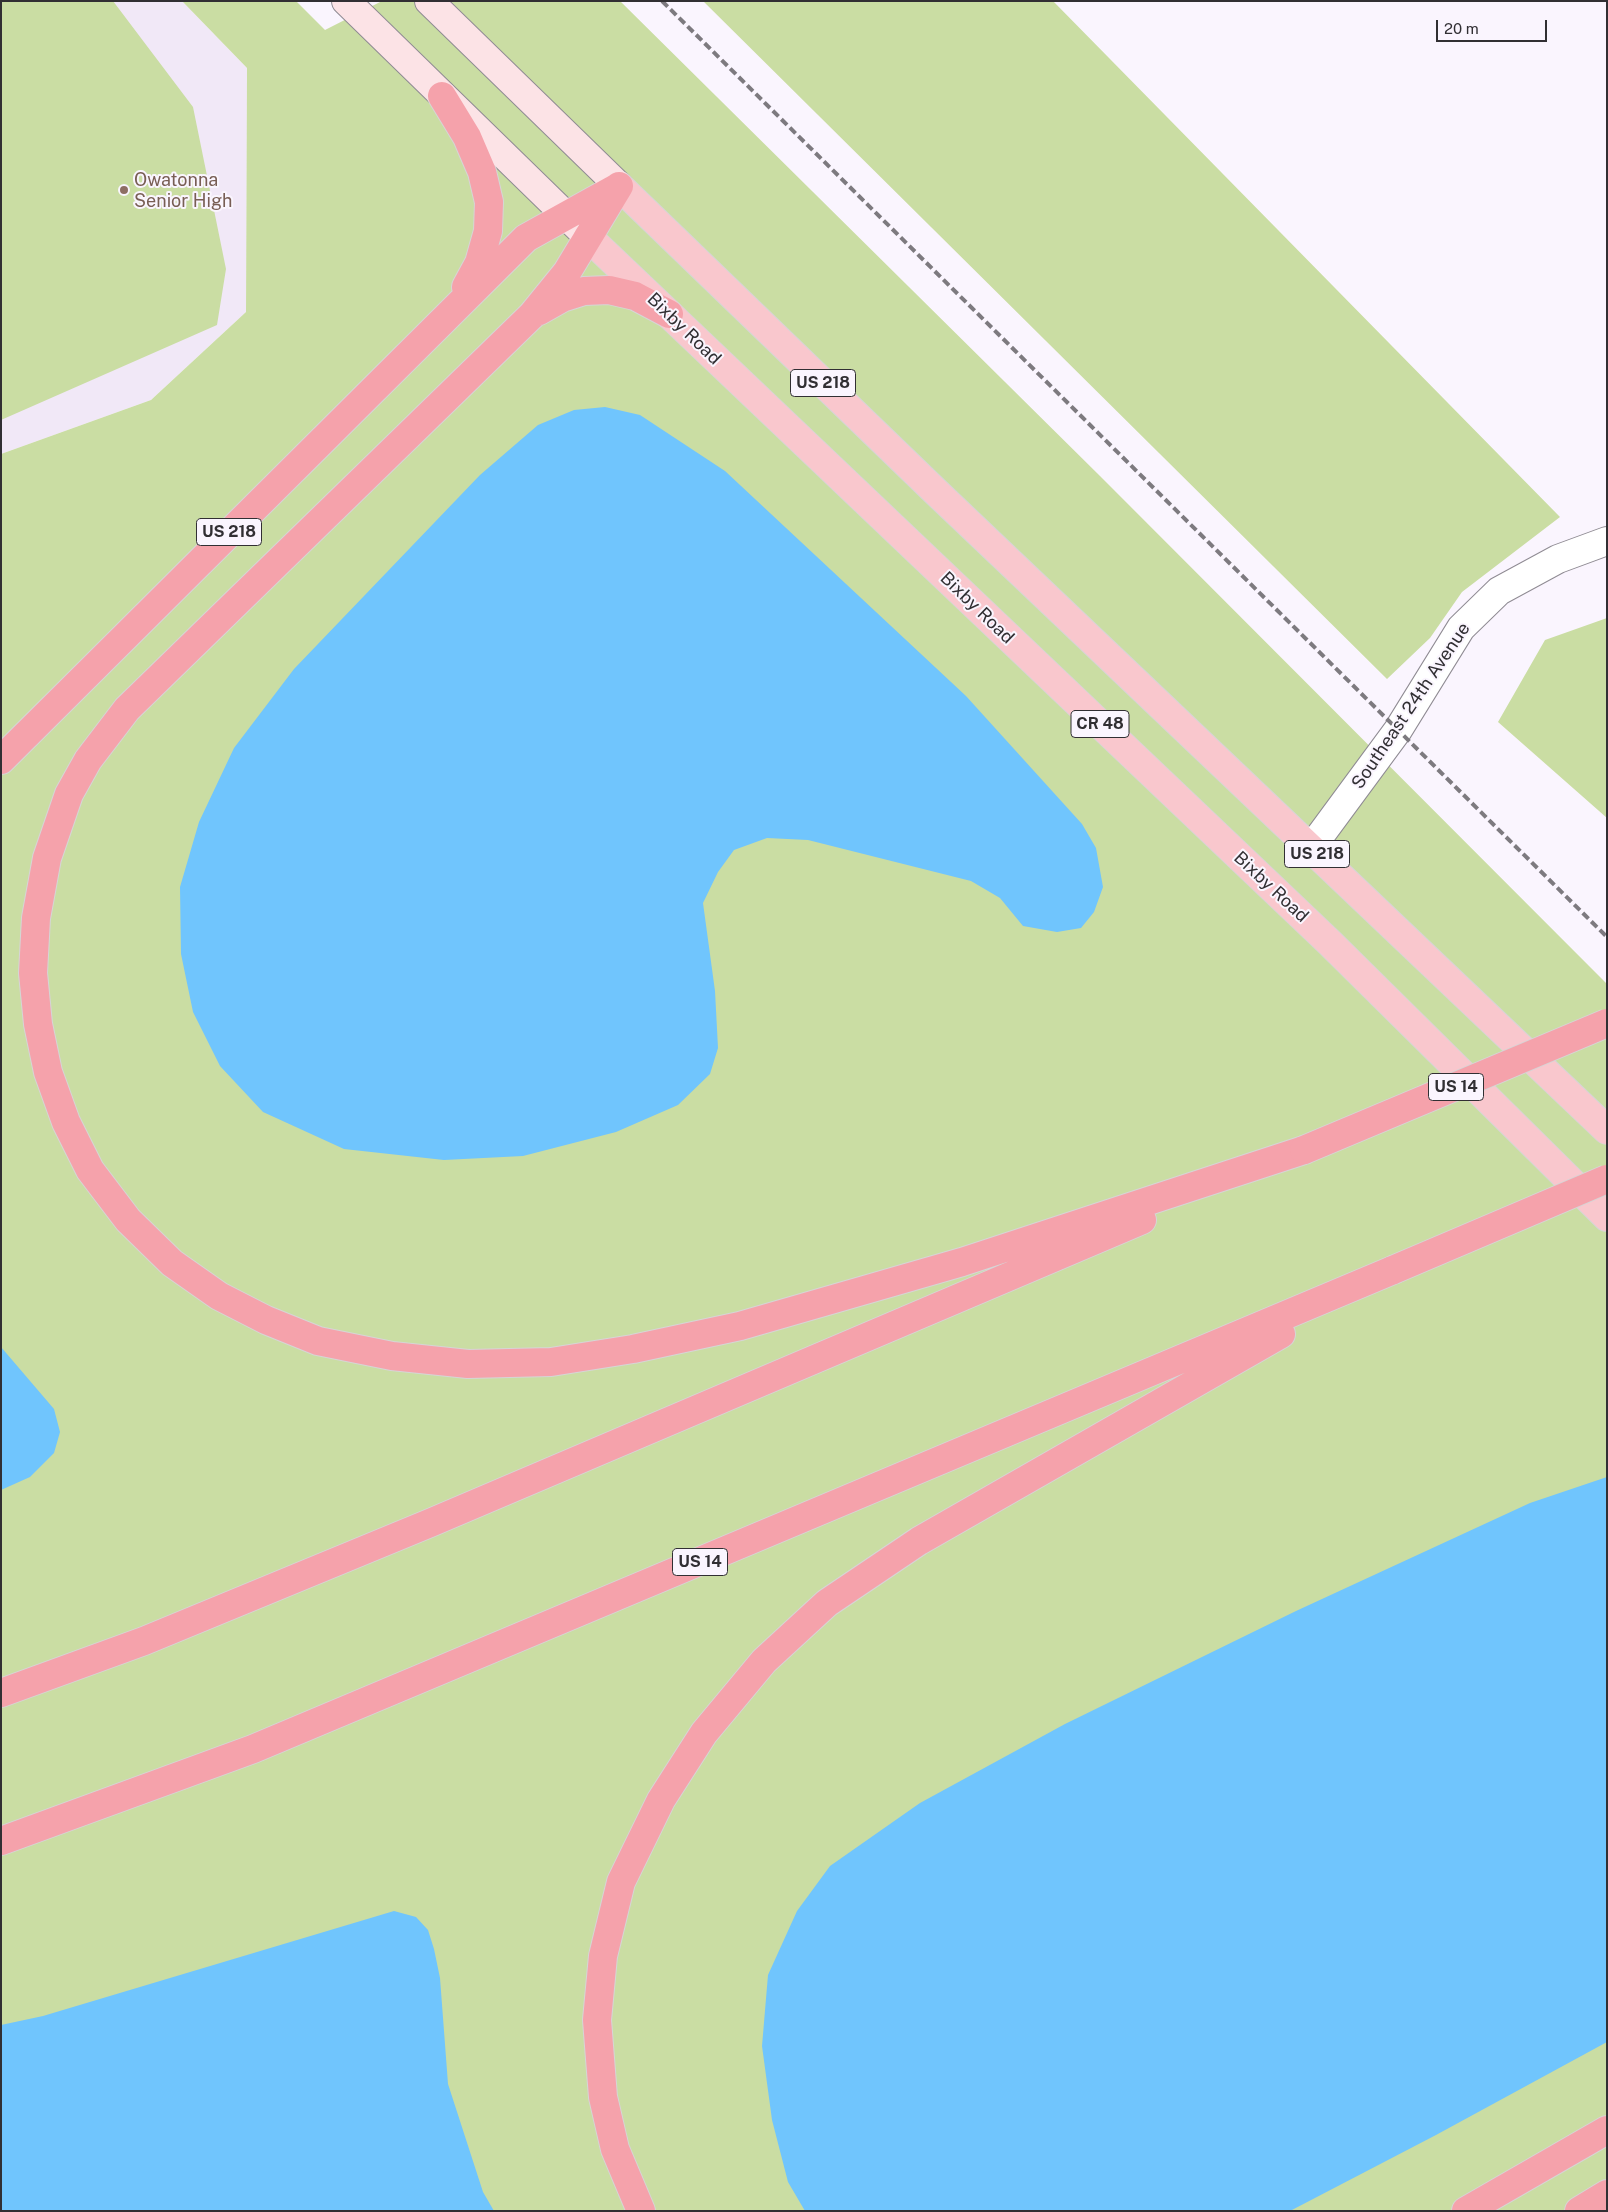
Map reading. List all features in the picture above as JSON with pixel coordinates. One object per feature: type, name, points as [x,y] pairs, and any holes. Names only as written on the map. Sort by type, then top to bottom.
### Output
[{"type":"highway","points":[[442,96],[467,137],[482,172],[489,202],[488,230],[479,263],[457,304]]},
{"type":"highway","points":[[619,186],[567,272],[532,315],[127,709],[88,760],[69,794],[47,858],[36,918],[33,973],[38,1024],[48,1072],[66,1122],[90,1170],[128,1220],[172,1263],[219,1296],[266,1320],[318,1341],[392,1356],[468,1364],[551,1362],[633,1349],[740,1326],[962,1262],[1304,1150]]},
{"type":"highway","name":"US 218","points":[[1,760],[457,304],[526,238],[619,186]]},
{"type":"highway","points":[[532,315],[562,298],[584,291],[609,290],[635,296],[669,314]]},
{"type":"highway","name":"US 14","points":[[1,1693],[144,1641],[430,1523],[1304,1150],[1607,1023]]},
{"type":"highway","name":"US 14","points":[[1,1841],[253,1749],[1607,1179]]},
{"type":"highway","points":[[641,2211],[615,2149],[603,2097],[597,2020],[603,1956],[621,1882],[661,1800],[704,1733],[764,1661],[834,1598],[928,1536],[1393,1270]]},
{"type":"highway","points":[[1466,2211],[1607,2130]]},
{"type":"highway","points":[[1579,2211],[1607,2194]]},
{"type":"main road","name":"Bixby Road","points":[[346,1],[565,216],[1330,943],[1607,1216]]},
{"type":"main road","points":[[429,1],[619,186]]},
{"type":"main road","name":"US 218","points":[[619,186],[935,491],[1607,1130]]},
{"type":"street","name":"Southeast 24th Avenue","points":[[1311,848],[1398,730],[1461,628],[1499,590],[1558,559],[1607,541]]},
{"type":"shaded area","name":"Owatonna Senior High","points":[[1,1],[182,1],[247,68],[246,312],[151,400],[1,454]]},
{"type":"green space","name":"Owatonna Senior High","points":[[1,1],[113,1],[193,107],[226,269],[217,325],[1,420]]},
{"type":"green space","points":[[182,1],[296,1],[325,30],[382,1],[620,1],[1100,476],[1607,984],[1607,2211],[1,2211],[1,454],[151,400],[246,312],[247,68]]},
{"type":"green space","points":[[703,1],[1053,1],[1560,517],[1462,592],[1430,638],[1387,679]]},
{"type":"green space","points":[[1607,618],[1607,818],[1498,722],[1545,640]]},
{"type":"water","points":[[605,407],[640,415],[725,471],[966,696],[1082,824],[1096,848],[1103,887],[1094,912],[1081,928],[1057,932],[1023,926],[1000,898],[971,881],[808,840],[767,838],[734,850],[718,872],[703,903],[715,991],[718,1048],[710,1074],[678,1105],[616,1132],[523,1156],[444,1160],[344,1149],[263,1112],[220,1066],[193,1012],[181,954],[180,887],[199,822],[234,748],[294,669],[480,475],[538,425],[574,410]]},
{"type":"water","points":[[1,1347],[54,1409],[60,1432],[54,1453],[30,1477],[1,1490]]},
{"type":"water","points":[[1607,1477],[1607,2042],[1436,2135],[1290,2211],[805,2211],[788,2182],[772,2120],[762,2046],[768,1975],[797,1911],[830,1866],[920,1803],[1065,1724],[1296,1611],[1530,1503]]},
{"type":"water","points":[[394,1911],[416,1917],[428,1930],[440,1978],[448,2084],[483,2192],[494,2211],[1,2211],[1,2025],[43,2016]]},
{"type":"railway","points":[[662,1],[1607,937]]},
{"type":"place","name":"Owatonna Senior High","points":[[124,190]]}]
